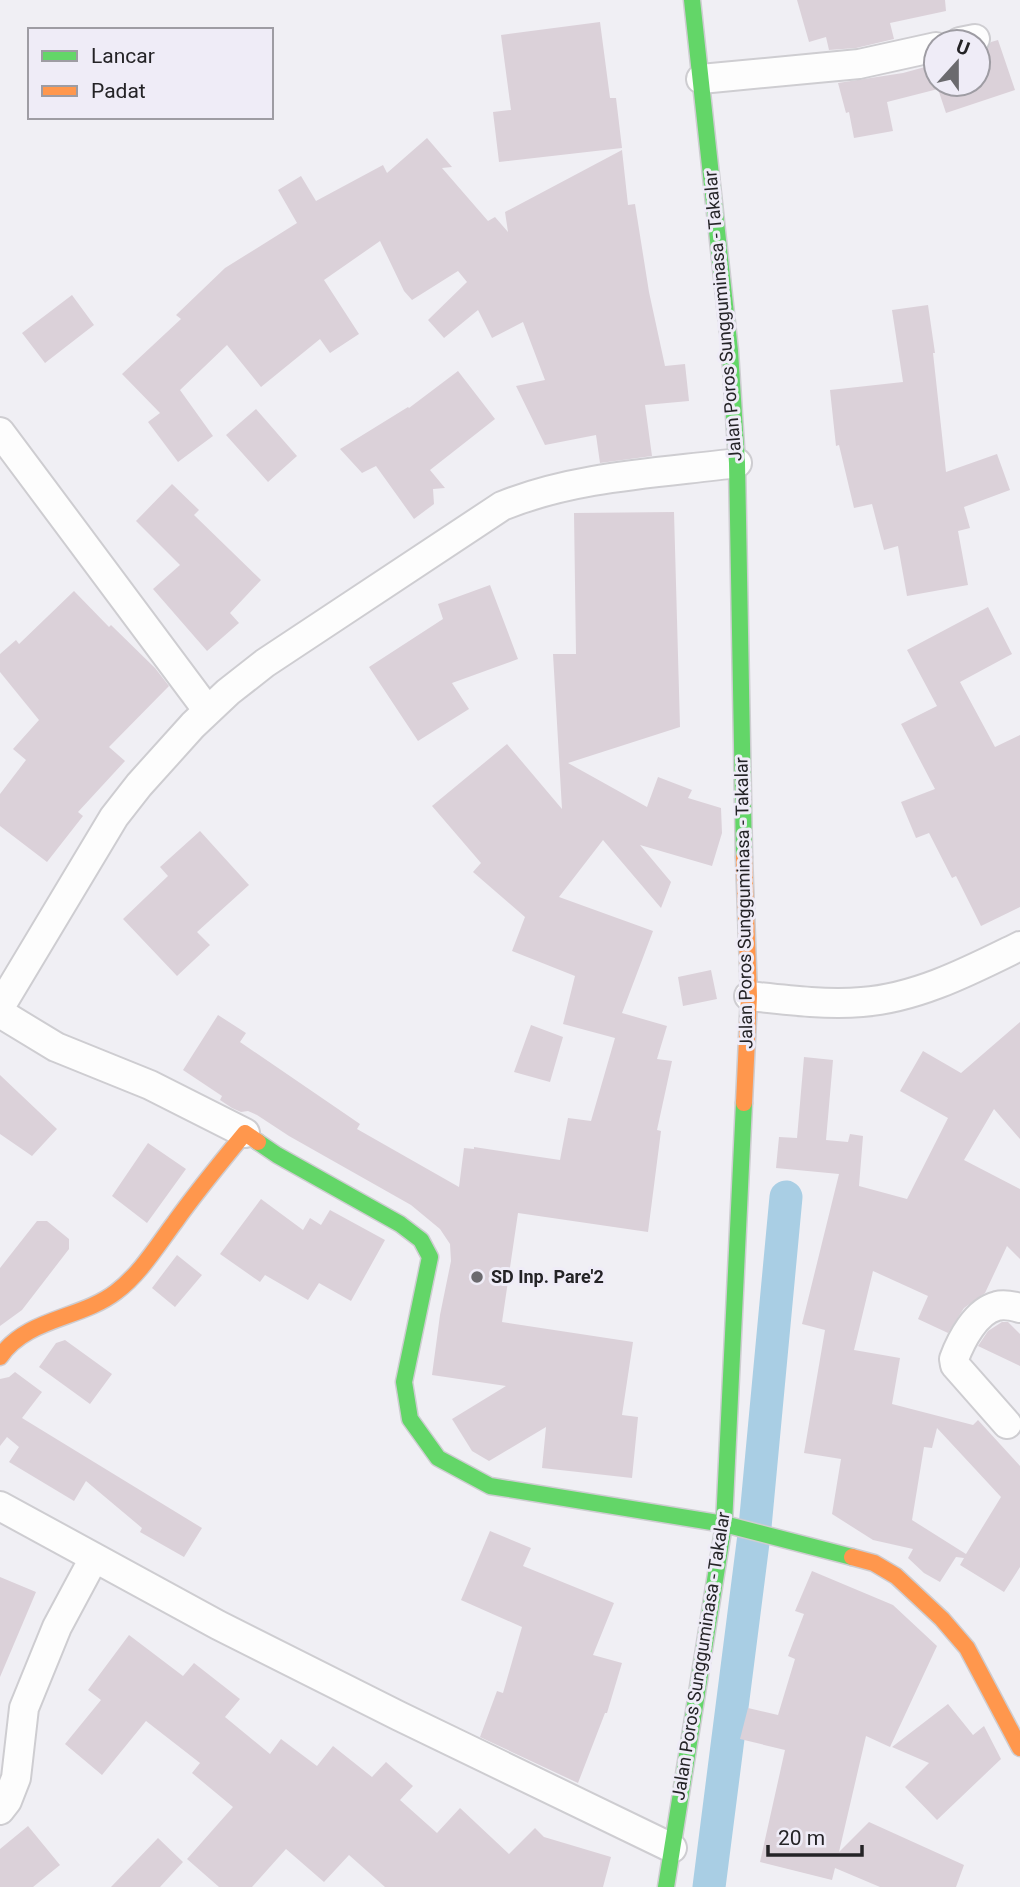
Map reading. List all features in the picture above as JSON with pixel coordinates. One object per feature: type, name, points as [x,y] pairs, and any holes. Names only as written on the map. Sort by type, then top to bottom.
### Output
[{"type":"main road","name":"Jalan Poros Sungguminasa - Takalar","points":[[666,1887],[724,1524],[749,996],[737,463],[730,351],[692,0]]},
{"type":"main road","points":[[0,1357],[6,1349],[35,1328],[99,1303],[116,1293],[134,1276],[206,1179],[245,1133],[288,1161],[400,1224],[421,1240],[430,1257],[404,1382],[410,1419],[438,1458],[490,1486],[724,1524],[874,1563],[896,1576],[942,1619],[967,1648],[1020,1748]]},
{"type":"street","points":[[701,79],[859,64],[922,50]]},
{"type":"street","points":[[0,432],[208,711]]},
{"type":"street","points":[[0,1007],[114,817],[139,785],[208,711],[275,655],[502,506],[527,495],[565,485],[737,463]]},
{"type":"street","points":[[749,996],[827,1003],[864,1002],[910,993],[941,982],[1020,946]]},
{"type":"street","points":[[0,1013],[55,1047],[150,1085],[245,1133]]},
{"type":"street","points":[[1007,1424],[955,1365],[954,1359],[975,1322],[985,1311],[999,1305],[1020,1308]]},
{"type":"street","points":[[0,1506],[218,1625],[672,1848]]},
{"type":"street","points":[[0,1810],[7,1801],[16,1778],[24,1708],[57,1628],[94,1558]]},
{"type":"building","points":[[797,0],[945,0],[946,11],[890,23],[894,39],[856,48],[829,50],[826,37],[809,42]]},
{"type":"building","points":[[600,22],[610,98],[616,98],[622,148],[499,162],[493,112],[511,110],[501,35]]},
{"type":"building","points":[[998,40],[1015,90],[992,98],[992,42]]},
{"type":"building","points":[[922,68],[922,93],[887,102],[893,131],[854,138],[849,112],[846,113],[838,83]]},
{"type":"building","points":[[941,98],[991,98],[946,113]]},
{"type":"building","points":[[427,138],[452,167],[442,168],[488,221],[495,217],[508,232],[505,212],[622,150],[628,205],[635,204],[649,292],[665,366],[685,364],[689,401],[645,405],[652,456],[600,463],[596,435],[545,445],[516,386],[545,380],[523,322],[492,338],[478,310],[444,338],[428,320],[467,282],[458,271],[412,300],[404,291],[380,241],[324,280],[359,334],[330,353],[320,339],[261,387],[227,345],[180,390],[213,436],[178,462],[148,422],[160,413],[122,374],[181,319],[176,315],[225,268],[297,223],[278,190],[301,176],[316,201],[383,165],[387,173]]},
{"type":"building","points":[[72,295],[94,325],[45,363],[22,333]]},
{"type":"building","points":[[928,305],[946,472],[997,454],[1010,490],[964,507],[970,528],[958,531],[968,585],[907,596],[898,546],[884,550],[872,504],[854,508],[839,445],[836,446],[830,390],[903,382],[892,310]]},
{"type":"building","points":[[458,371],[495,419],[430,470],[445,488],[433,489],[434,504],[414,519],[376,466],[362,473],[340,449],[409,408]]},
{"type":"building","points":[[256,409],[297,456],[268,482],[226,435]]},
{"type":"building","points":[[172,484],[199,510],[194,515],[261,580],[230,613],[239,623],[207,651],[153,589],[180,565],[136,521]]},
{"type":"building","points":[[674,512],[680,727],[568,763],[647,807],[658,777],[692,790],[688,798],[721,808],[722,833],[712,866],[640,845],[671,882],[661,908],[603,840],[559,897],[653,931],[622,1013],[667,1026],[657,1059],[672,1061],[657,1130],[661,1131],[648,1232],[518,1213],[502,1322],[633,1342],[622,1415],[638,1417],[632,1478],[542,1468],[546,1427],[489,1461],[472,1451],[452,1419],[506,1386],[432,1375],[451,1261],[450,1244],[440,1229],[411,1205],[257,1115],[232,1108],[220,1100],[222,1096],[183,1070],[218,1015],[246,1033],[240,1042],[360,1124],[357,1129],[459,1187],[464,1148],[474,1147],[560,1160],[568,1118],[591,1121],[615,1038],[563,1024],[575,976],[512,951],[525,917],[473,872],[481,863],[432,806],[507,744],[562,809],[553,654],[576,654],[574,513]]},
{"type":"building","points":[[490,585],[518,659],[452,683],[469,709],[418,741],[369,667],[443,619],[438,604]]},
{"type":"building","points":[[74,591],[155,668],[169,686],[109,747],[125,761],[78,812],[83,816],[47,862],[0,826],[0,794],[26,760],[13,749],[39,720],[0,672],[0,654],[16,640],[19,644]]},
{"type":"building","points":[[988,607],[1012,654],[960,682],[995,747],[1020,735],[1020,907],[981,926],[956,876],[952,878],[929,833],[916,838],[901,802],[935,789],[901,724],[937,706],[907,650]]},
{"type":"building","points":[[200,831],[249,885],[197,932],[210,945],[177,976],[123,919],[168,876],[160,867]]},
{"type":"building","points":[[711,970],[717,999],[683,1006],[678,977]]},
{"type":"building","points":[[1020,1022],[1020,1139],[994,1109],[964,1160],[1020,1189],[1020,1259],[1007,1246],[985,1293],[964,1308],[948,1333],[918,1319],[928,1296],[873,1271],[854,1350],[900,1358],[892,1404],[973,1425],[978,1420],[1020,1466],[1020,1567],[1004,1592],[960,1565],[964,1558],[956,1557],[940,1582],[924,1573],[908,1558],[913,1549],[873,1540],[832,1514],[841,1459],[804,1453],[825,1330],[802,1324],[839,1174],[776,1168],[779,1137],[797,1138],[804,1057],[833,1060],[826,1140],[848,1142],[850,1134],[863,1136],[859,1186],[907,1199],[948,1118],[900,1091],[923,1051],[961,1073]],"holes":[[[937,1428],[1001,1497],[966,1554],[912,1520],[924,1447],[932,1448]]]},
{"type":"building","points":[[531,1025],[563,1037],[550,1082],[514,1072]]},
{"type":"building","points":[[0,1075],[57,1129],[32,1156],[0,1134]]},
{"type":"building","points":[[148,1143],[186,1169],[147,1223],[112,1196]]},
{"type":"building","points":[[261,1199],[303,1230],[310,1218],[321,1225],[330,1210],[385,1240],[351,1301],[319,1283],[308,1300],[265,1275],[260,1282],[220,1254]]},
{"type":"building","points":[[37,1221],[47,1221],[69,1239],[69,1249],[22,1310],[0,1326],[0,1268]]},
{"type":"building","points":[[177,1255],[202,1275],[175,1307],[152,1288]]},
{"type":"building","points":[[1002,1322],[1008,1322],[1020,1334],[1020,1366],[978,1346],[988,1331]]},
{"type":"building","points":[[65,1340],[112,1374],[90,1404],[39,1367],[56,1343]]},
{"type":"building","points":[[15,1372],[42,1392],[22,1418],[202,1528],[184,1557],[140,1532],[142,1528],[86,1481],[74,1501],[9,1462],[19,1447],[7,1437],[0,1446],[0,1379]]},
{"type":"building","points":[[490,1531],[531,1548],[523,1566],[614,1603],[593,1655],[622,1663],[607,1713],[578,1783],[480,1737],[497,1691],[503,1693],[522,1627],[461,1600]]},
{"type":"building","points":[[812,1571],[893,1605],[937,1646],[890,1747],[866,1736],[839,1852],[869,1822],[964,1865],[956,1887],[880,1887],[835,1868],[832,1880],[760,1862],[785,1750],[740,1739],[748,1708],[778,1715],[795,1659],[788,1656],[804,1614],[795,1611]]},
{"type":"building","points":[[0,1577],[36,1592],[0,1677]]},
{"type":"building","points":[[129,1635],[183,1676],[194,1663],[240,1699],[225,1717],[270,1754],[281,1739],[317,1766],[333,1746],[372,1777],[386,1762],[413,1786],[400,1800],[437,1833],[460,1808],[509,1854],[535,1828],[544,1837],[611,1857],[603,1887],[385,1887],[349,1855],[324,1882],[286,1849],[252,1887],[219,1887],[187,1859],[233,1807],[192,1773],[200,1763],[146,1721],[102,1775],[65,1744],[101,1700],[88,1690]]},
{"type":"building","points":[[948,1704],[973,1735],[984,1726],[1001,1759],[937,1820],[905,1787],[929,1763],[892,1747]]},
{"type":"building","points":[[28,1826],[60,1865],[33,1887],[0,1887],[0,1849]]},
{"type":"building","points":[[158,1838],[183,1862],[160,1887],[111,1887]]},
{"type":"waterway","points":[[709,1887],[755,1527],[786,1197]]},
{"type":"traffic: fast","points":[[692,0],[730,351],[737,463],[744,857]]},
{"type":"traffic: fast","points":[[666,1887],[724,1524],[744,1103]]},
{"type":"traffic: fast","points":[[258,1142],[400,1224],[421,1240],[430,1257],[404,1382],[410,1419],[438,1458],[490,1486],[724,1524],[852,1557]]},
{"type":"traffic: slow","points":[[744,857],[749,996],[744,1103]]},
{"type":"traffic: slow","points":[[0,1357],[24,1334],[102,1301],[125,1285],[245,1133],[258,1142]]},
{"type":"traffic: slow","points":[[852,1557],[874,1563],[896,1576],[942,1619],[967,1648],[1020,1748]]},
{"type":"place","name":"SD Inp. Pare'2","points":[[477,1277]]}]
